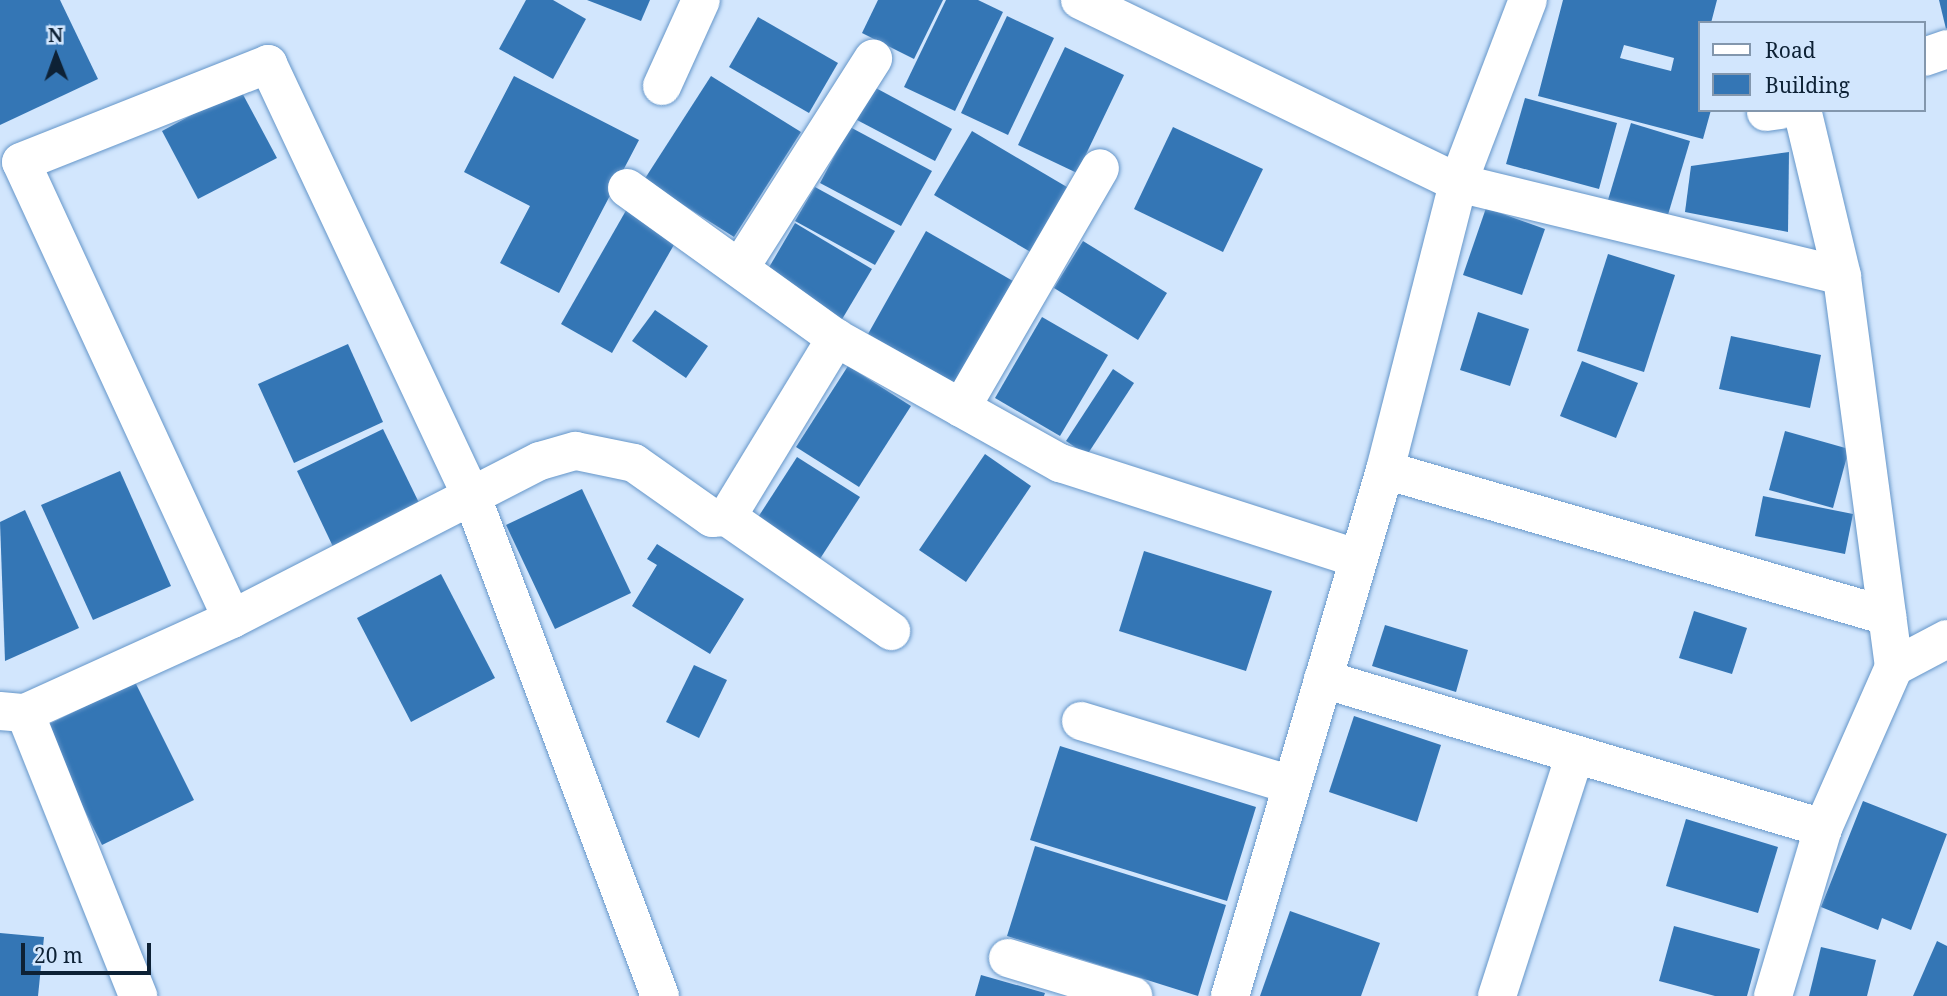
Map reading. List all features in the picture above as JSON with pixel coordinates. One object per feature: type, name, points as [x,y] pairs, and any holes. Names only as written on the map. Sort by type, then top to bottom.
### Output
[{"type":"street","points":[[662,86],[701,0]]},
{"type":"street","points":[[1080,0],[1458,183],[1842,276]]},
{"type":"street","points":[[1230,996],[1356,558],[1385,470],[1458,183],[1528,0]]},
{"type":"street","points":[[1926,56],[1947,49]]},
{"type":"street","points":[[741,266],[873,59]]},
{"type":"street","points":[[232,619],[21,162],[268,64],[472,498],[660,996]]},
{"type":"street","points":[[1773,996],[1823,828],[1894,667],[1842,276],[1783,112]]},
{"type":"street","points":[[961,408],[1100,168]]},
{"type":"street","points":[[627,188],[741,266],[836,338],[1060,463],[1356,558]]},
{"type":"street","points":[[727,517],[836,338]]},
{"type":"street","points":[[138,996],[12,712],[232,619],[540,461],[576,452],[612,454],[712,518],[727,517],[891,631]]},
{"type":"street","points":[[1385,470],[1887,616]]},
{"type":"street","points":[[1894,667],[1947,639]]},
{"type":"street","points":[[1323,679],[1823,828]]},
{"type":"street","points":[[1081,720],[1292,785]]},
{"type":"street","points":[[1497,996],[1575,754]]},
{"type":"street","points":[[1008,958],[1133,996]]},
{"type":"building","points":[[0,0],[60,0],[98,79],[0,125]]},
{"type":"building","points":[[526,0],[553,0],[586,19],[553,79],[499,49]]},
{"type":"building","points":[[587,0],[650,0],[641,21]]},
{"type":"building","points":[[878,0],[943,0],[914,59],[862,33]]},
{"type":"building","points":[[946,0],[978,0],[1003,12],[955,111],[904,87]]},
{"type":"building","points":[[1563,0],[1717,0],[1712,21],[1699,21],[1699,112],[1710,112],[1703,139],[1538,96]],"holes":[[[1624,45],[1674,58],[1671,71],[1620,58]]]},
{"type":"building","points":[[1939,0],[1947,0],[1946,29]]},
{"type":"building","points":[[1007,16],[1054,38],[1008,135],[961,113]]},
{"type":"building","points":[[758,17],[838,63],[809,113],[729,67]]},
{"type":"building","points":[[1065,47],[1124,75],[1077,173],[1018,145]]},
{"type":"building","points":[[514,76],[639,140],[559,293],[500,263],[530,206],[464,172]]},
{"type":"building","points":[[711,76],[801,132],[734,237],[644,180]]},
{"type":"building","points":[[874,87],[952,129],[935,161],[857,120]]},
{"type":"building","points":[[240,89],[277,158],[198,199],[162,131]]},
{"type":"building","points":[[1525,98],[1617,123],[1599,189],[1506,164]]},
{"type":"building","points":[[1631,123],[1690,141],[1667,218],[1608,200]]},
{"type":"building","points":[[850,127],[932,171],[901,226],[820,183]]},
{"type":"building","points":[[1173,127],[1263,169],[1223,252],[1134,209]]},
{"type":"building","points":[[972,131],[1072,190],[1034,254],[934,195]]},
{"type":"building","points":[[1789,152],[1788,232],[1685,212],[1691,166]]},
{"type":"building","points":[[815,187],[895,231],[875,265],[795,221]]},
{"type":"building","points":[[632,200],[683,229],[612,353],[561,324]]},
{"type":"building","points":[[1486,208],[1545,229],[1522,295],[1463,275]]},
{"type":"building","points":[[795,223],[872,269],[838,326],[761,281]]},
{"type":"building","points":[[926,231],[1013,281],[955,383],[868,334]]},
{"type":"building","points":[[1083,241],[1167,293],[1138,340],[1054,288]]},
{"type":"building","points":[[1608,254],[1675,275],[1644,372],[1577,351]]},
{"type":"building","points":[[655,310],[708,346],[686,378],[632,341]]},
{"type":"building","points":[[1478,312],[1529,329],[1510,386],[1460,370]]},
{"type":"building","points":[[1042,317],[1108,355],[1060,436],[995,398]]},
{"type":"building","points":[[1731,336],[1821,355],[1810,408],[1719,389]]},
{"type":"building","points":[[348,344],[383,422],[294,463],[258,384]]},
{"type":"building","points":[[1582,361],[1638,383],[1616,438],[1560,416]]},
{"type":"building","points":[[848,366],[911,406],[859,487],[796,447]]},
{"type":"building","points":[[1113,369],[1134,383],[1087,455],[1066,441]]},
{"type":"building","points":[[383,429],[424,513],[337,555],[297,471]]},
{"type":"building","points":[[1785,431],[1849,449],[1833,508],[1769,490]]},
{"type":"building","points":[[985,454],[1031,486],[966,582],[919,550]]},
{"type":"building","points":[[797,457],[860,497],[816,565],[753,525]]},
{"type":"building","points":[[120,471],[171,586],[93,620],[41,505]]},
{"type":"building","points":[[582,489],[631,593],[555,629],[506,525]]},
{"type":"building","points":[[1763,496],[1853,514],[1845,554],[1755,536]]},
{"type":"building","points":[[25,510],[79,628],[5,661],[0,522]]},
{"type":"building","points":[[657,544],[744,599],[710,654],[632,606],[657,565],[647,559]]},
{"type":"building","points":[[1144,551],[1272,591],[1246,671],[1119,631]]},
{"type":"building","points":[[441,574],[495,678],[411,722],[357,618]]},
{"type":"building","points":[[1694,611],[1747,628],[1732,674],[1679,658]]},
{"type":"building","points":[[1385,625],[1468,650],[1456,692],[1372,666]]},
{"type":"building","points":[[694,665],[727,680],[699,738],[666,722]]},
{"type":"building","points":[[135,682],[194,800],[102,845],[43,727]]},
{"type":"building","points":[[1354,716],[1441,745],[1417,822],[1329,792]]},
{"type":"building","points":[[1060,746],[1256,807],[1227,901],[1030,840]]},
{"type":"building","points":[[1863,801],[1947,834],[1911,930],[1882,918],[1878,930],[1821,907]]},
{"type":"building","points":[[1686,819],[1778,847],[1758,913],[1666,886]]},
{"type":"building","points":[[1035,846],[1226,905],[1198,996],[1007,936]]},
{"type":"building","points":[[1290,911],[1380,943],[1361,996],[1260,996]]},
{"type":"building","points":[[1674,926],[1760,949],[1747,996],[1715,996],[1659,981]]},
{"type":"building","points":[[0,933],[44,937],[38,996],[0,996]]},
{"type":"building","points":[[1937,941],[1947,946],[1947,996],[1913,996]]},
{"type":"building","points":[[1821,947],[1876,960],[1867,996],[1809,996]]},
{"type":"building","points":[[981,975],[1045,993],[1044,996],[975,996]]}]
